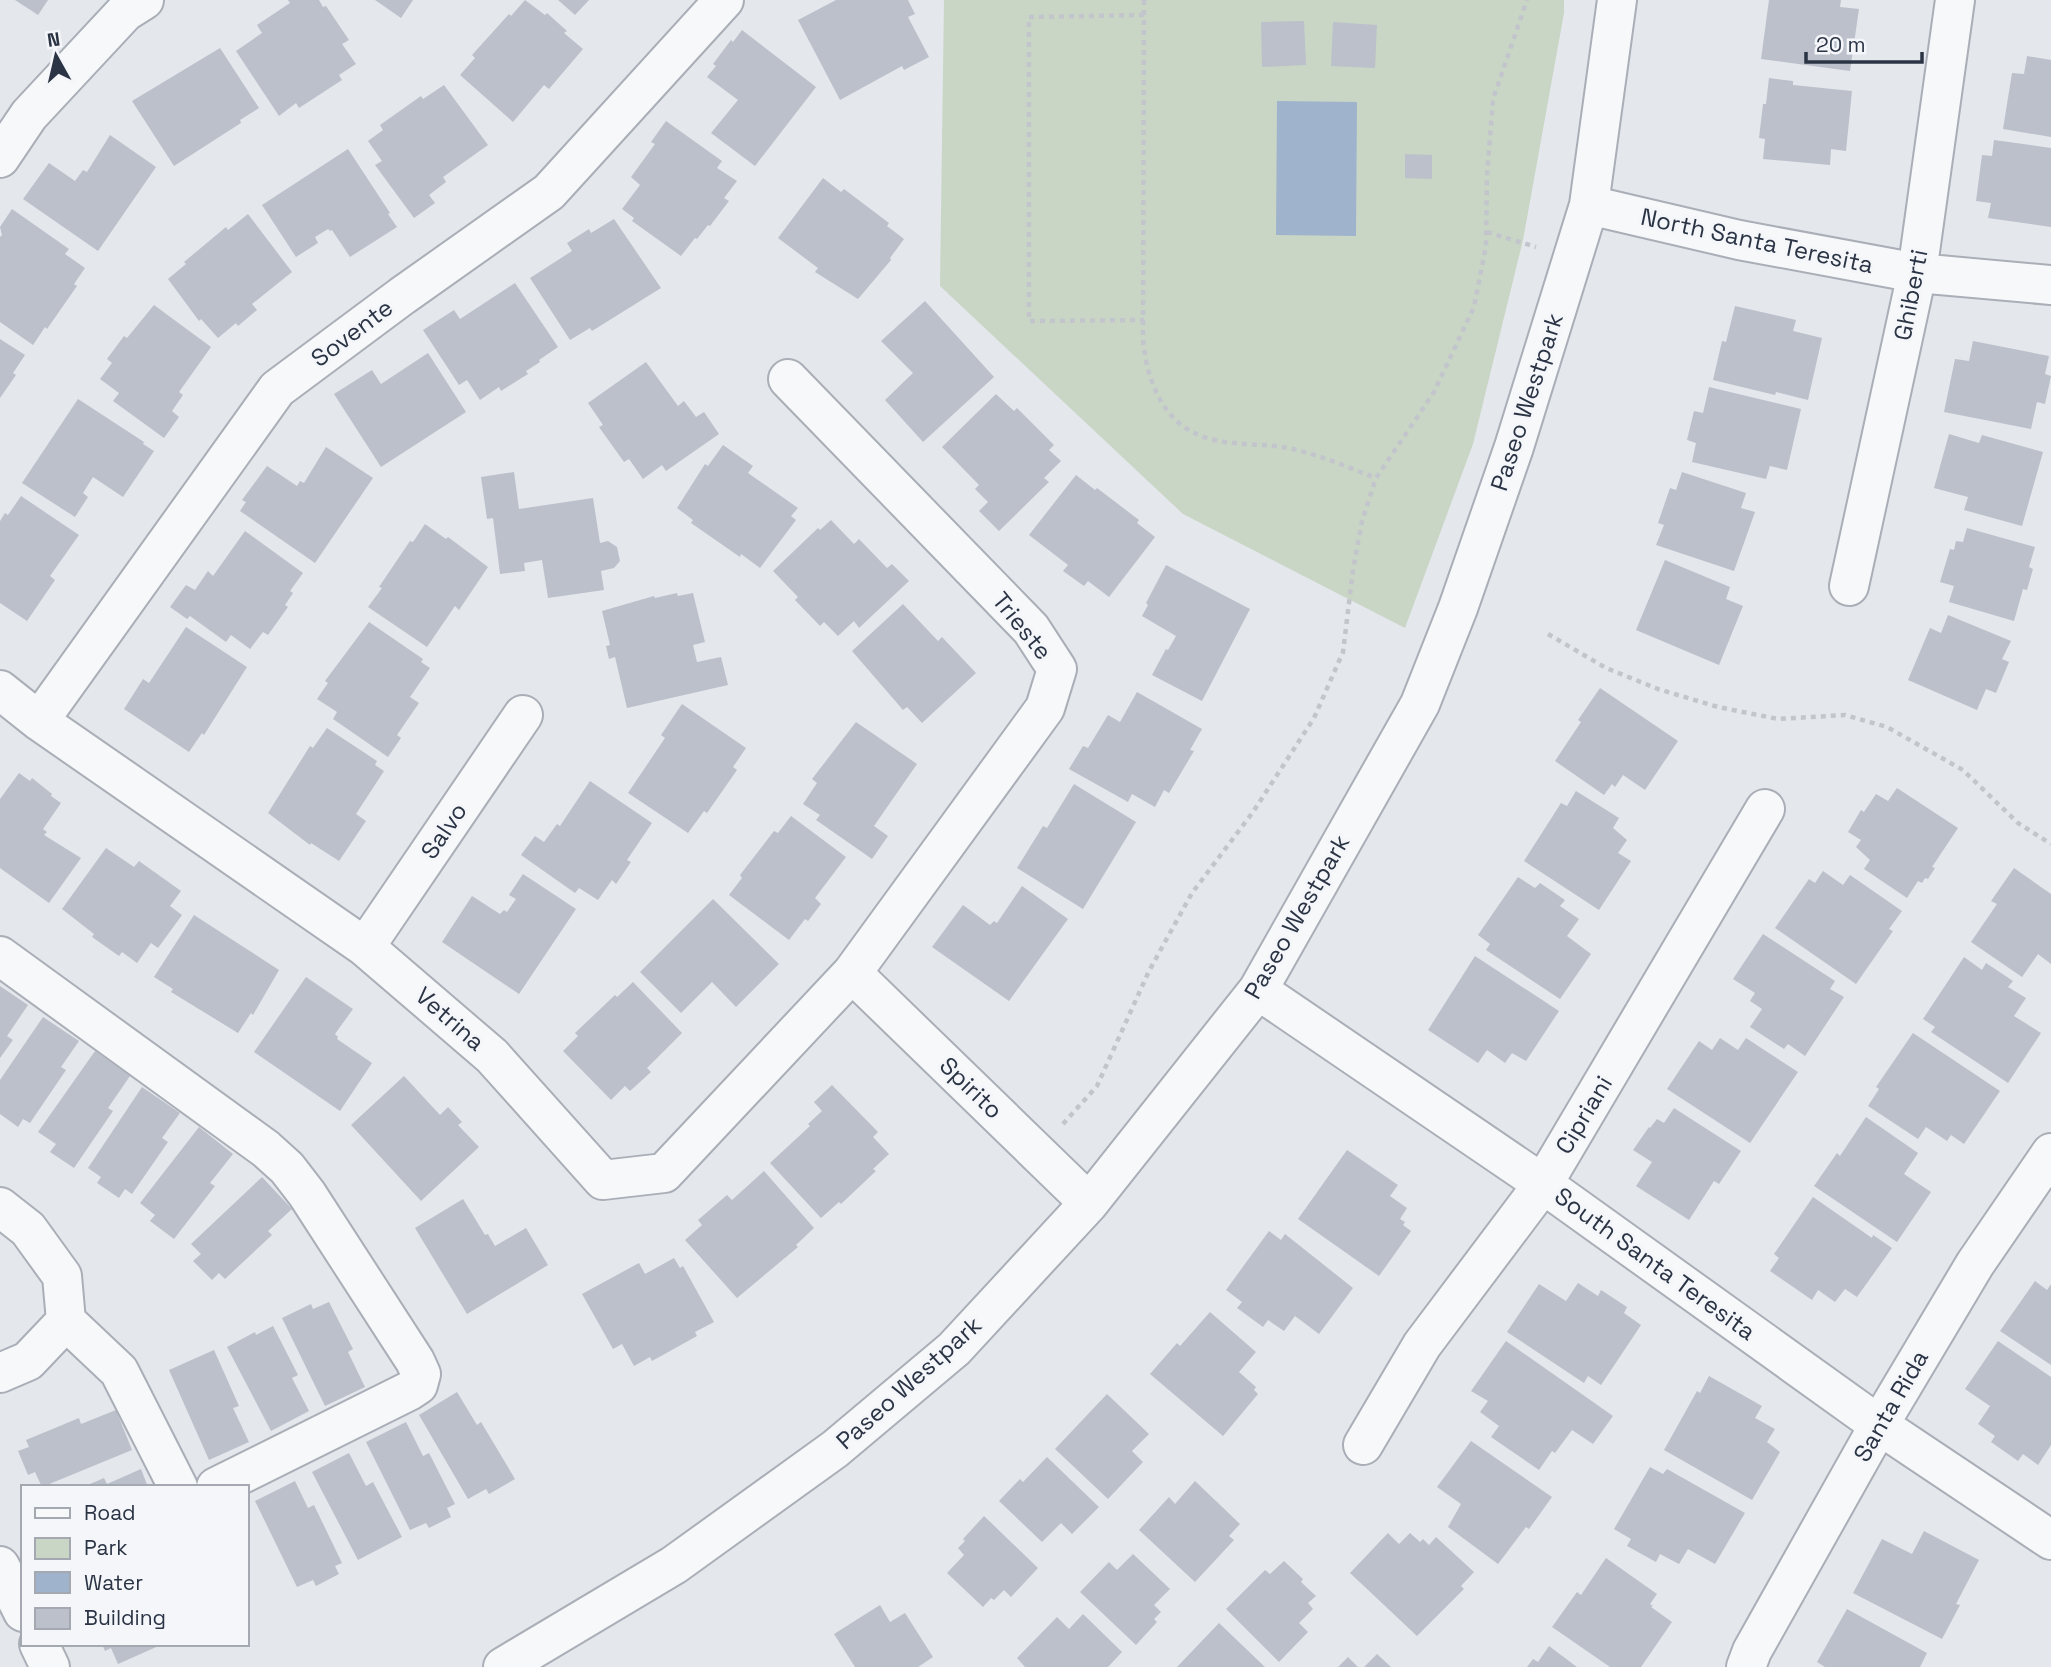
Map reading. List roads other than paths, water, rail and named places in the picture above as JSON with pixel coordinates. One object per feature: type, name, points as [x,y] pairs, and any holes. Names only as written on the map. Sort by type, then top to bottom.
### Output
[{"type":"street","points":[[0,158],[29,115],[125,12],[144,0]]},
{"type":"street","name":"Sovente","points":[[39,721],[277,389],[402,296],[550,192],[724,0]]},
{"type":"street","name":"Paseo Westpark","points":[[503,1667],[674,1565],[835,1448],[954,1349],[1089,1203],[1258,990],[1420,704],[1458,608],[1510,459],[1589,205],[1617,0]]},
{"type":"street","name":"Ghiberti","points":[[1849,586],[1917,273],[1955,0]]},
{"type":"street","name":"North Santa Teresita","points":[[1589,205],[1739,240],[1917,273],[2051,285]]},
{"type":"street","name":"Trieste","points":[[788,379],[1031,629],[1057,669],[1045,708],[852,973]]},
{"type":"street","name":"Vetrina","points":[[0,690],[39,721],[365,947],[492,1056],[603,1181],[664,1173],[852,973]]},
{"type":"street","name":"Salvo","points":[[365,947],[523,715]]},
{"type":"street","name":"Cipriani","points":[[1363,1445],[1422,1345],[1543,1184],[1765,809]]},
{"type":"street","points":[[0,956],[266,1149],[287,1168],[307,1194],[421,1374],[418,1385],[409,1391],[220,1485]]},
{"type":"street","name":"Spirito","points":[[852,973],[1089,1203]]},
{"type":"street","name":"South Santa Teresita","points":[[1258,990],[1543,1184],[1879,1425],[2051,1540]]},
{"type":"street","name":"Santa Rida","points":[[1746,1667],[1752,1651],[1879,1425],[1975,1264],[2051,1153]]},
{"type":"street","points":[[0,1207],[28,1229],[62,1276],[66,1321],[119,1371],[177,1485]]},
{"type":"street","points":[[0,1373],[28,1361],[66,1321]]},
{"type":"street","points":[[0,1566],[21,1608]]},
{"type":"street","points":[[40,1646],[50,1667]]},
{"type":"water","points":[[1277,101],[1357,102],[1356,236],[1276,235]]}]
